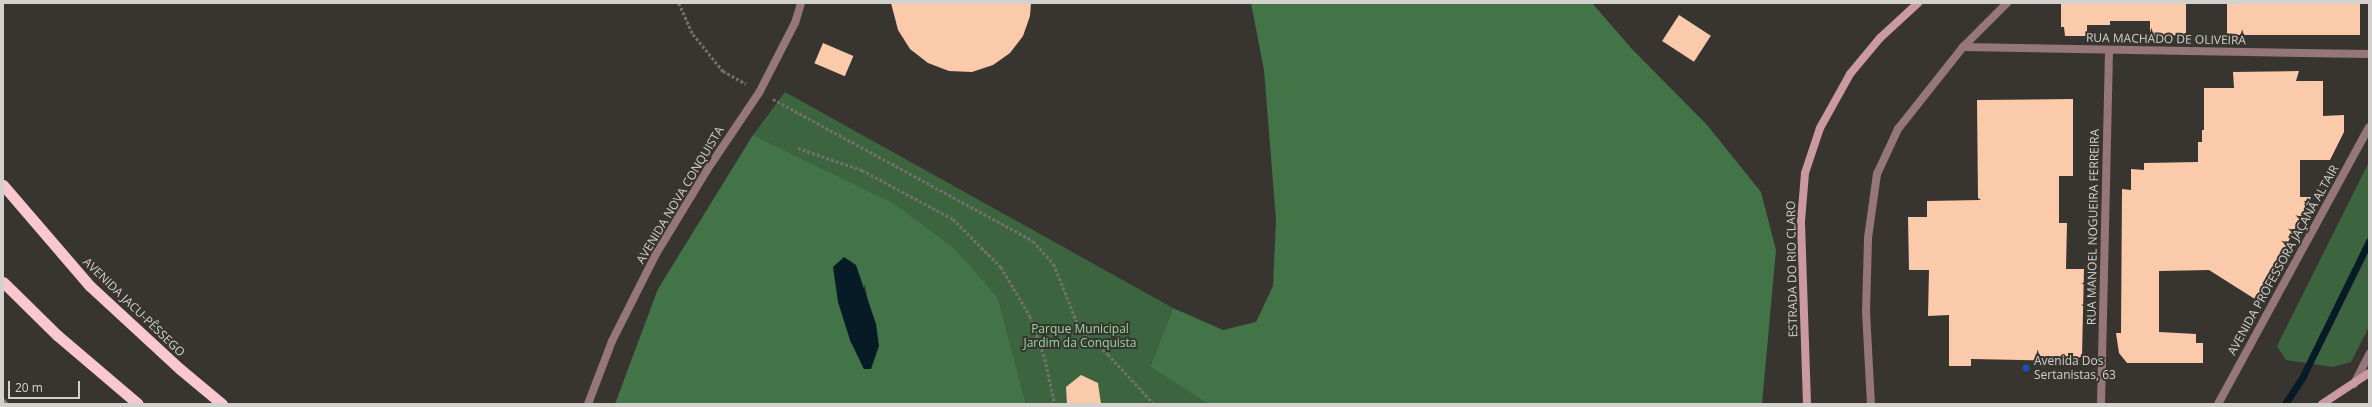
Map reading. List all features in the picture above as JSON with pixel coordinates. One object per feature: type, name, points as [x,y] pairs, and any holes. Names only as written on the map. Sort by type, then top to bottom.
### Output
[{"type":"highway","name":"AVENIDA JACU-PÊSSEGO","points":[[3,185],[90,286],[180,369],[222,404]]},
{"type":"highway","points":[[3,282],[57,335],[138,404]]},
{"type":"main road","name":"ESTRADA DO RIO CLARO","points":[[1807,404],[1801,222],[1805,173],[1820,128],[1850,74],[1880,38],[1918,3]]},
{"type":"main road","points":[[2322,404],[2369,373]]},
{"type":"street","name":"AVENIDA NOVA CONQUISTA","points":[[588,404],[612,341],[656,254],[706,170],[760,91],[795,23],[801,3]]},
{"type":"street","points":[[1871,404],[1866,311],[1867,260],[1868,238],[1877,174],[1898,129],[1963,47],[2007,3]]},
{"type":"street","name":"RUA MACHADO DE OLIVEIRA","points":[[1963,47],[2369,54]]},
{"type":"street","name":"RUA MANOEL NOGUEIRA FERREIRA","points":[[2101,404],[2109,50]]},
{"type":"street","name":"AVENIDA PROFESSORA JAÇANÃ ALTAIR","points":[[2218,404],[2369,127]]},
{"type":"street","points":[[2354,384],[2369,354]]},
{"type":"path","points":[[679,3],[694,34],[723,71],[1033,240],[1054,264],[1080,330],[1108,354],[1154,404]]},
{"type":"path","points":[[798,148],[862,170],[953,219],[975,240],[1002,267],[1030,316],[1045,360],[1055,404]]},
{"type":"green space","points":[[1251,3],[1592,3],[1632,49],[1707,125],[1761,192],[1776,250],[1762,404],[1208,404],[1150,367],[1173,308],[1223,330],[1256,322],[1273,286],[1276,220],[1264,70]]},
{"type":"green space","name":"Parque Municipal Jardim da Conquista","points":[[785,92],[1173,308],[1150,367],[1208,404],[1026,404],[998,298],[893,203],[753,135]]},
{"type":"green space","points":[[753,135],[893,203],[955,249],[998,298],[1026,404],[615,404],[658,289]],"holes":[[[865,284],[869,308],[871,369],[864,369],[850,340]]]},
{"type":"green space","points":[[2369,162],[2369,327],[2351,362],[2333,367],[2286,360],[2277,346]]},
{"type":"water","points":[[844,257],[856,265],[876,324],[879,346],[871,369],[864,369],[850,340],[838,302],[833,267]]},
{"type":"building","points":[[891,3],[1031,3],[1030,16],[1023,36],[1010,53],[993,65],[972,72],[949,71],[928,63],[910,49],[898,30]]},
{"type":"building","points":[[2061,3],[2186,3],[2186,35],[2150,36],[2150,21],[2110,21],[2110,25],[2087,25],[2087,36],[2065,36],[2064,27],[2061,27]]},
{"type":"building","points":[[2227,3],[2360,3],[2360,35],[2227,35]]},
{"type":"building","points":[[1679,15],[1711,36],[1694,62],[1662,41]]},
{"type":"building","points":[[823,43],[853,56],[845,76],[814,63]]},
{"type":"building","points":[[2299,71],[2296,81],[2323,81],[2323,116],[2344,115],[2344,132],[2330,160],[2300,160],[2300,197],[2311,197],[2258,301],[2209,270],[2159,271],[2159,332],[2196,334],[2196,343],[2203,343],[2203,363],[2127,363],[2119,353],[2116,333],[2121,333],[2122,189],[2131,190],[2131,169],[2144,170],[2144,163],[2198,162],[2198,142],[2202,142],[2202,130],[2204,130],[2204,88],[2234,88],[2233,72]]},
{"type":"building","points":[[2073,99],[2073,176],[2059,176],[2059,223],[2067,223],[2066,269],[2084,269],[2082,356],[2072,361],[1971,359],[1971,366],[1949,366],[1949,315],[1928,316],[1929,270],[1909,270],[1908,217],[1927,217],[1927,201],[1981,200],[1978,198],[1977,100]]},
{"type":"building","points":[[1081,375],[1098,383],[1101,404],[1067,404],[1066,387]]},
{"type":"waterway","points":[[2285,404],[2302,378],[2369,241]]},
{"type":"place","name":"Avenida Dos Sertanistas, 63","points":[[2026,368]]}]
